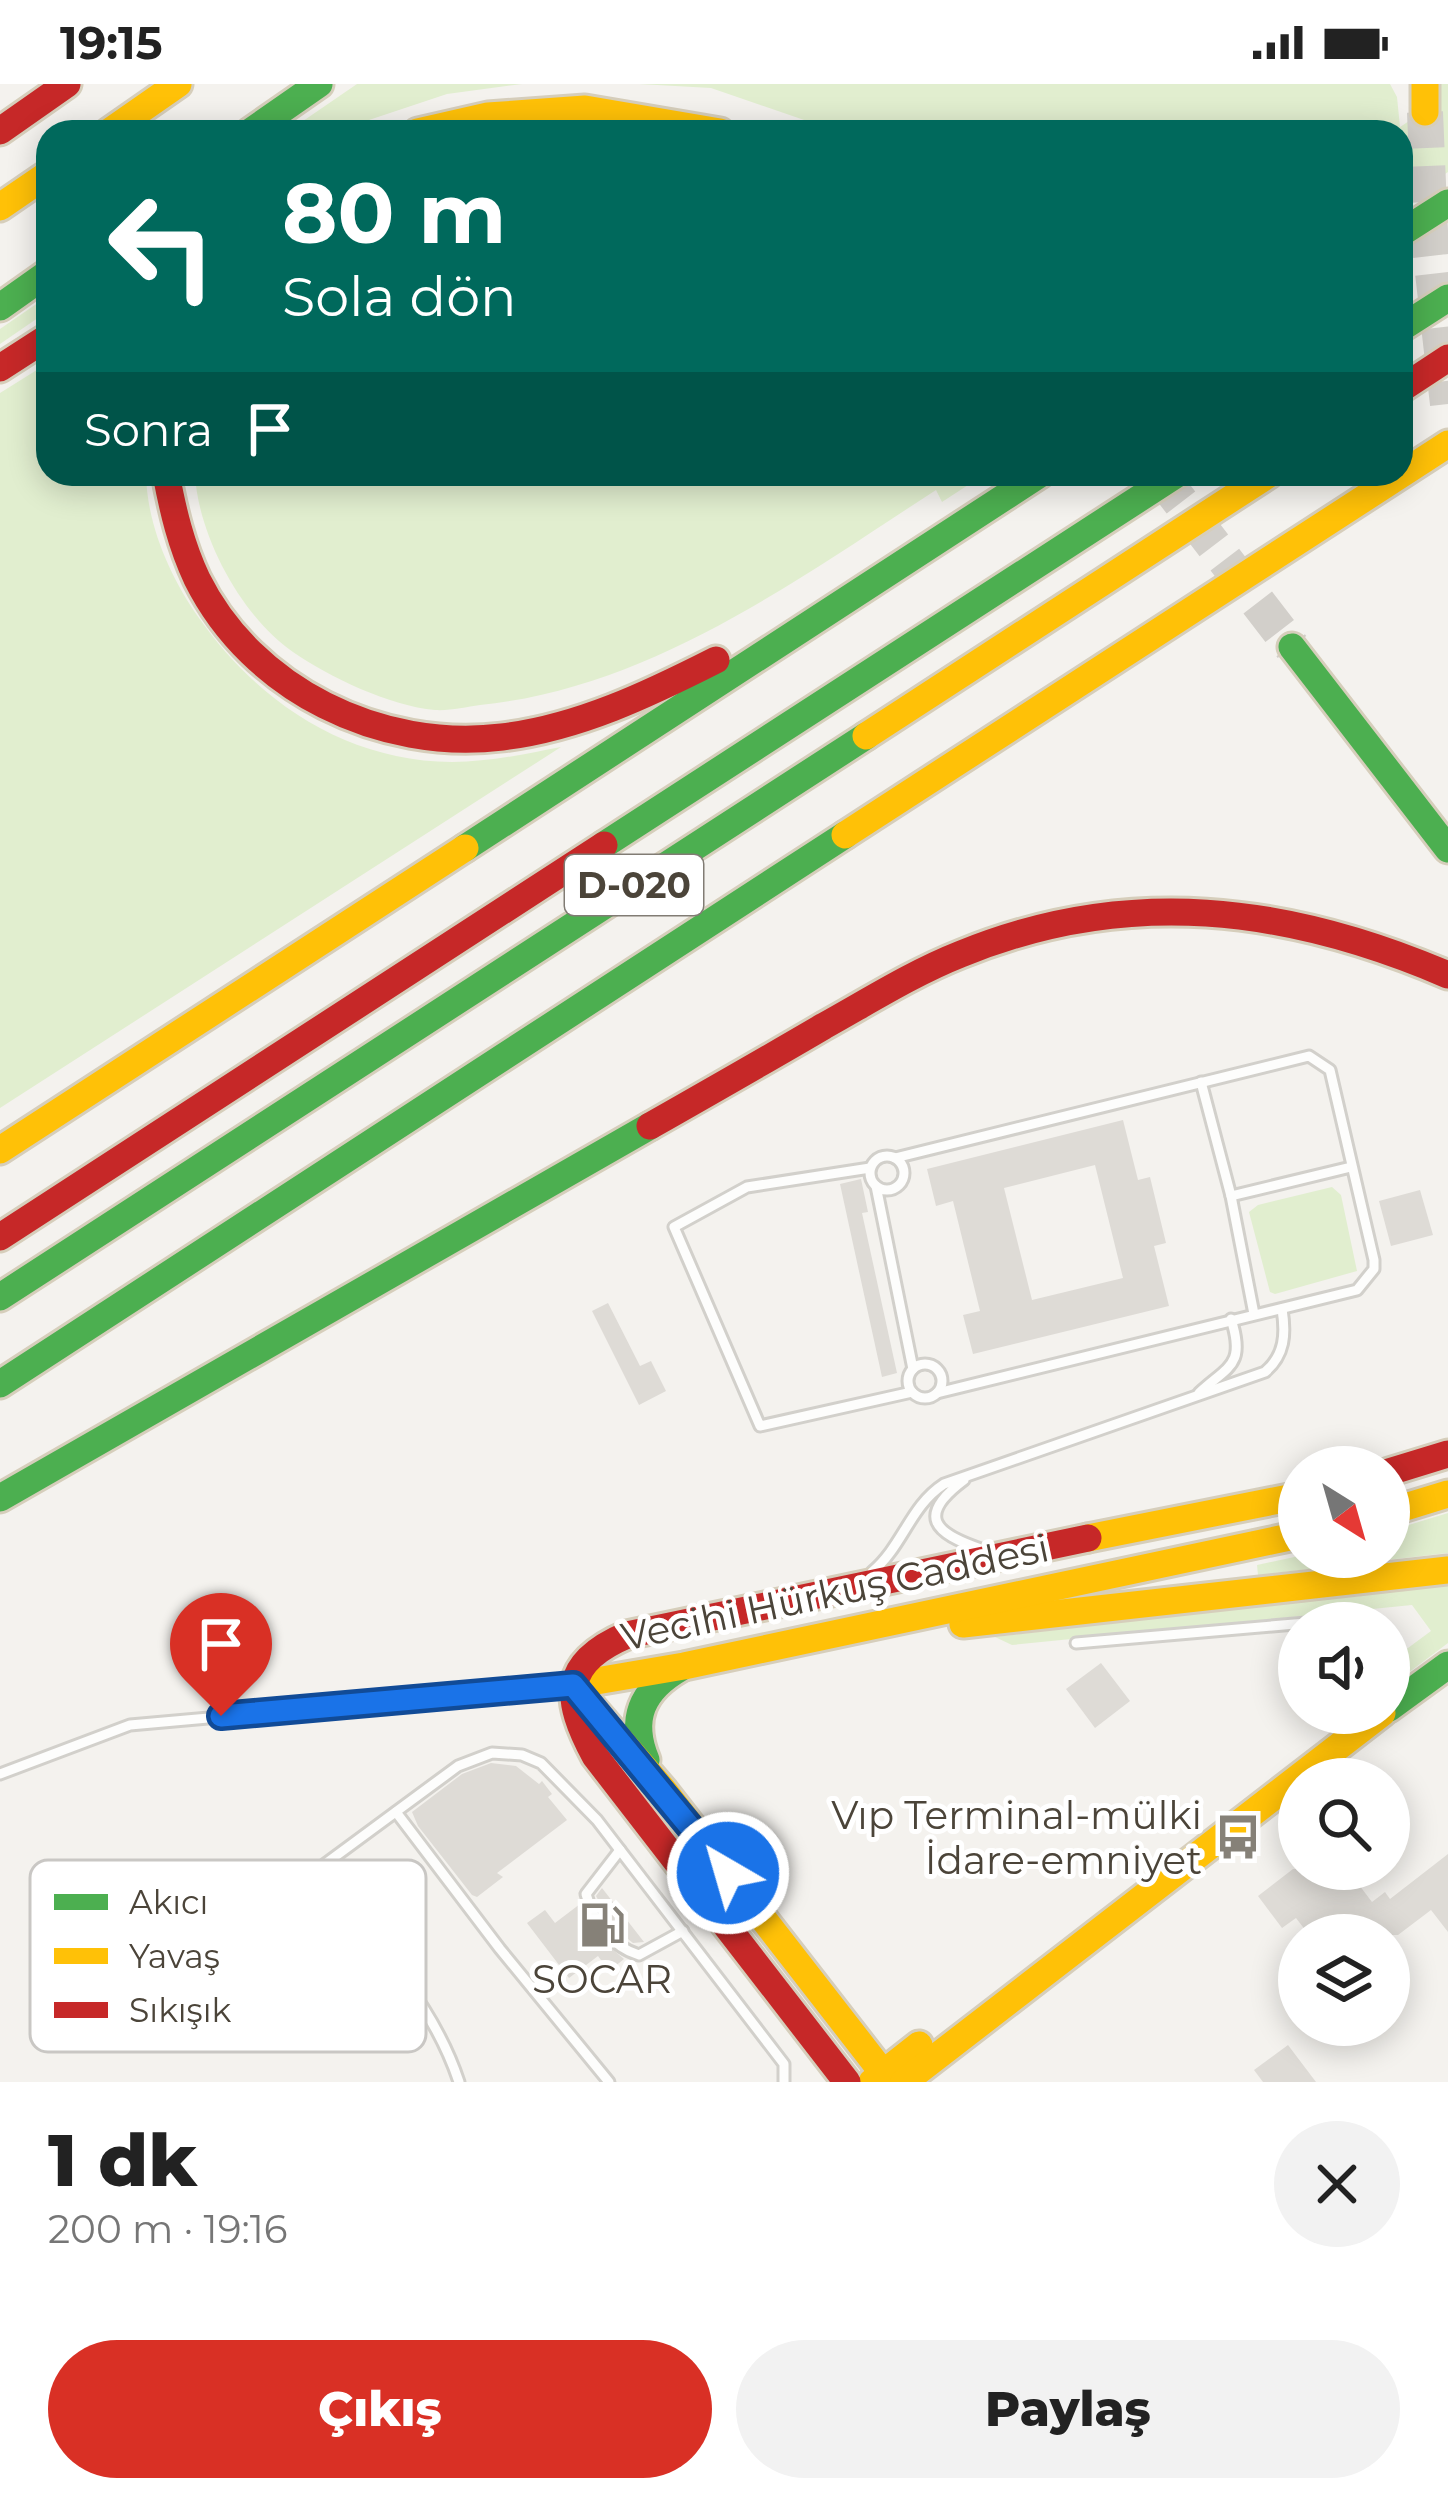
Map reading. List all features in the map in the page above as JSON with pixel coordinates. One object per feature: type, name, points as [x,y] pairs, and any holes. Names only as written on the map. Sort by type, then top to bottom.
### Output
[{"type":"main road","points":[[0,131],[67,84]]},
{"type":"main road","points":[[126,120],[178,84]]},
{"type":"main road","points":[[267,120],[319,84]]},
{"type":"main road","points":[[470,120],[542,110],[585,110],[637,120]]},
{"type":"main road","points":[[589,120],[623,118]]},
{"type":"main road","points":[[0,207],[36,182]]},
{"type":"main road","points":[[1413,225],[1448,202]]},
{"type":"main road","points":[[0,307],[36,282]]},
{"type":"main road","points":[[1413,320],[1448,298]]},
{"type":"main road","points":[[0,368],[36,346]]},
{"type":"main road","points":[[1413,380],[1448,358]]},
{"type":"main road","points":[[1413,467],[1448,444]]},
{"type":"main road","points":[[168,486],[174,520],[192,569],[215,611],[262,664],[310,700],[362,724],[404,735],[473,740],[515,735],[620,704],[712,662],[758,638],[995,486]]},
{"type":"main road","points":[[0,1150],[1022,486]]},
{"type":"main road","name":"D-020","points":[[0,1237],[1158,486]]},
{"type":"main road","name":"D-020","points":[[0,1297],[1250,486]]},
{"type":"main road","points":[[0,1384],[1383,486]]},
{"type":"main road","points":[[1292,647],[1448,849]]},
{"type":"main road","points":[[0,1498],[853,1010],[969,950],[1053,924],[1098,916],[1205,910],[1265,917],[1366,940],[1448,975]]},
{"type":"main road","points":[[1410,1466],[1448,1454]]},
{"type":"main road","points":[[1410,1506],[1448,1494]]},
{"type":"main road","name":"Vecihi Hürkuş Caddesi","points":[[1278,1500],[853,1586],[599,1645],[574,1672],[573,1685],[684,1666],[1278,1540]]},
{"type":"main road","points":[[867,1628],[944,1627],[1448,1570]]},
{"type":"main road","points":[[1410,1693],[1448,1665]]},
{"type":"main road","points":[[664,1791],[643,1754],[634,1722],[646,1694],[662,1677],[684,1666]]},
{"type":"main road","points":[[573,1685],[664,1791],[887,2080],[1314,1739],[1328,1734]]},
{"type":"main road","points":[[573,1685],[575,1707],[596,1756],[847,2082]]},
{"type":"lane","points":[[877,1186],[913,1369],[908,1381],[921,1397],[1357,1290],[1374,1269],[1330,1070],[1321,1060],[1298,1056],[895,1158],[882,1156],[870,1168],[747,1187],[674,1227],[760,1426],[912,1391]]},
{"type":"lane","points":[[1202,1082],[1254,1314]]},
{"type":"lane","points":[[870,1168],[871,1179],[888,1190],[902,1180],[904,1169],[895,1158]]},
{"type":"lane","points":[[1231,1196],[1351,1167]]},
{"type":"lane","points":[[853,1586],[894,1551],[922,1498],[944,1484],[1265,1372],[1274,1364],[1285,1329],[1282,1309]]},
{"type":"lane","points":[[1199,1393],[1234,1364],[1237,1352],[1231,1319]]},
{"type":"lane","points":[[913,1369],[926,1364],[936,1368],[942,1378],[937,1393]]},
{"type":"lane","points":[[969,1477],[938,1504],[937,1526],[955,1540],[1004,1556]]},
{"type":"lane","points":[[1076,1643],[1278,1625]]},
{"type":"lane","points":[[0,1774],[130,1725],[573,1685]]},
{"type":"lane","points":[[331,1860],[458,1766],[492,1753],[522,1755],[541,1763],[560,1779],[683,1931],[784,2064],[784,2082]]},
{"type":"lane","points":[[397,1812],[609,2082]]},
{"type":"lane","points":[[620,1850],[590,1885],[586,1894],[591,1912],[621,1949],[639,1954],[683,1931]]},
{"type":"lane","points":[[426,2009],[437,2024],[459,2082]]},
{"type":"green space","points":[[357,84],[522,84],[447,94],[369,120],[304,120]]},
{"type":"green space","points":[[639,84],[1390,84],[1399,120],[804,120],[711,88]]},
{"type":"green space","points":[[1438,84],[1448,84],[1448,172],[1413,196],[1411,120],[1435,104]]},
{"type":"green space","points":[[36,304],[36,319],[0,344],[0,329]]},
{"type":"green space","points":[[36,370],[36,486],[147,486],[162,550],[199,618],[249,676],[308,721],[376,751],[413,759],[480,761],[561,747],[0,1108],[0,393]]},
{"type":"green space","points":[[196,486],[967,486],[942,502],[936,490],[775,593],[662,653],[543,695],[440,710],[399,703],[361,689],[308,662],[274,637],[226,573]]},
{"type":"green space","points":[[1332,1187],[1341,1195],[1357,1271],[1270,1292],[1249,1212],[1258,1205]]},
{"type":"green space","points":[[1448,1513],[1448,1553],[1410,1557],[1410,1525]]},
{"type":"green space","points":[[1278,1560],[1278,1573],[1258,1575],[1257,1565]]},
{"type":"green space","points":[[1448,1583],[1448,1643],[1410,1672],[1410,1646],[1431,1631],[1410,1602],[1289,1602]]},
{"type":"green space","points":[[1278,1603],[1278,1618],[1012,1645],[995,1637]]},
{"type":"building","points":[[1123,1120],[1138,1180],[1150,1177],[1166,1243],[1154,1246],[1169,1306],[973,1354],[963,1315],[980,1311],[953,1201],[936,1206],[927,1169]],"holes":[[[1095,1165],[1123,1278],[1032,1300],[1004,1188]]]},
{"type":"building","points":[[861,1179],[868,1212],[862,1213],[897,1373],[882,1377],[840,1184]]},
{"type":"building","points":[[1420,1190],[1433,1235],[1391,1246],[1379,1201]]},
{"type":"building","points":[[608,1303],[640,1366],[651,1361],[666,1391],[639,1405],[592,1311]]},
{"type":"building","points":[[1101,1663],[1130,1701],[1095,1728],[1066,1689]]},
{"type":"building","points":[[491,1763],[516,1766],[539,1784],[542,1781],[567,1820],[497,1873],[503,1877],[477,1897],[418,1826],[412,1812],[462,1774]]},
{"type":"building","points":[[1448,1854],[1448,1932],[1431,1910],[1410,1926],[1410,1914],[1278,1914],[1278,1923],[1258,1896],[1278,1881],[1278,1890],[1363,1890],[1372,1902],[1385,1892],[1390,1899],[1410,1890],[1410,1883]]},
{"type":"building","points":[[602,1888],[644,1942],[633,1943],[612,1926],[596,1896]]},
{"type":"building","points":[[580,1904],[598,1937],[624,1959],[609,1971],[598,1956],[569,1978],[527,1923],[545,1910],[555,1923]]},
{"type":"building","points":[[1289,2046],[1316,2082],[1263,2082],[1254,2070]]},
{"type":"tunnel","points":[[1425,112],[1431,255],[1448,404]]},
{"type":"tunnel","points":[[1168,486],[1292,647]]},
{"type":"traffic: fast","points":[[267,120],[319,84]]},
{"type":"traffic: fast","points":[[1413,225],[1448,203]]},
{"type":"traffic: fast","points":[[0,307],[36,282]]},
{"type":"traffic: fast","points":[[1413,320],[1448,298]]},
{"type":"traffic: fast","points":[[465,848],[1022,486]]},
{"type":"traffic: fast","points":[[604,845],[1158,486]]},
{"type":"traffic: fast","points":[[1292,647],[1448,849]]},
{"type":"traffic: fast","points":[[0,1297],[866,736]]},
{"type":"traffic: fast","points":[[0,1384],[845,835]]},
{"type":"traffic: fast","points":[[0,1498],[650,1126]]},
{"type":"traffic: fast","points":[[1410,1693],[1448,1665]]},
{"type":"traffic: fast","points":[[646,1760],[639,1731],[642,1707],[656,1686],[680,1668]]},
{"type":"traffic: slow","points":[[126,120],[178,84]]},
{"type":"traffic: slow","points":[[1425,84],[1425,112]]},
{"type":"traffic: slow","points":[[470,120],[585,109],[650,120]]},
{"type":"traffic: slow","points":[[0,207],[36,182]]},
{"type":"traffic: slow","points":[[1413,467],[1448,444]]},
{"type":"traffic: slow","points":[[866,736],[1251,486]]},
{"type":"traffic: slow","points":[[845,835],[1383,486]]},
{"type":"traffic: slow","points":[[0,1150],[465,848]]},
{"type":"traffic: slow","points":[[1410,1506],[1448,1494]]},
{"type":"traffic: slow","points":[[1088,1538],[1278,1500]]},
{"type":"traffic: slow","points":[[573,1685],[684,1666],[1278,1539]]},
{"type":"traffic: slow","points":[[963,1624],[1448,1570]]},
{"type":"traffic: slow","points":[[573,1685],[664,1791],[890,2082]]},
{"type":"traffic: slow","points":[[904,2082],[1355,1734]]},
{"type":"traffic: slow","points":[[872,2082],[919,2045]]},
{"type":"traffic: jam","points":[[0,131],[67,84]]},
{"type":"traffic: jam","points":[[0,368],[36,345]]},
{"type":"traffic: jam","points":[[1413,381],[1448,358]]},
{"type":"traffic: jam","points":[[169,486],[186,553],[221,618],[251,653],[286,682],[367,723],[456,739],[530,733],[612,708],[716,660]]},
{"type":"traffic: jam","points":[[0,1237],[604,845]]},
{"type":"traffic: jam","points":[[650,1126],[926,970],[1023,933],[1084,919],[1206,913],[1267,920],[1388,951],[1448,975]]},
{"type":"traffic: jam","points":[[1410,1466],[1448,1454]]},
{"type":"traffic: jam","points":[[847,2082],[595,1756],[574,1700],[580,1670],[605,1646],[627,1635],[1088,1538]]},
{"type":"place","name":"Vıp Terminal-mülki İdare-emniyet","points":[[1238,1837]]},
{"type":"place","name":"SOCAR","points":[[602,1925]]},
{"type":"route","points":[[221,1716],[573,1685],[728,1873]]}]
